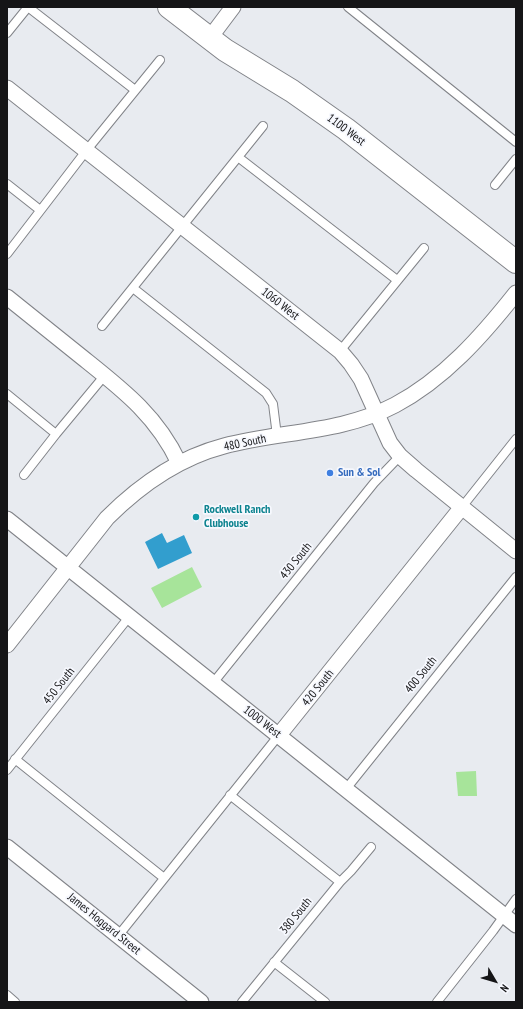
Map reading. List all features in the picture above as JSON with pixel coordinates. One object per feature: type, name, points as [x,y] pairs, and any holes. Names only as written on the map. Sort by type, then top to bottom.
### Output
[{"type":"street","name":"1100 West","points":[[169,7],[209,39],[292,91],[346,128],[516,262]]},
{"type":"street","points":[[209,39],[233,7]]},
{"type":"street","name":"1060 West","points":[[7,88],[340,351],[352,364],[362,379],[390,443],[400,456],[516,551]]},
{"type":"street","name":"480 South","points":[[7,645],[107,518],[123,502],[141,488],[178,463],[223,447],[340,425],[394,405],[422,388],[457,360],[516,293]]},
{"type":"street","points":[[7,297],[105,375],[143,409],[163,434],[178,463]]},
{"type":"street","name":"420 South","points":[[279,735],[462,507]]},
{"type":"street","name":"1000 West","points":[[7,519],[516,925]]},
{"type":"street","name":"James Hoggard Street","points":[[7,847],[201,1002]]},
{"type":"lane","points":[[7,33],[28,7],[135,90]]},
{"type":"lane","points":[[348,7],[516,142]]},
{"type":"lane","points":[[7,254],[86,151],[160,60]]},
{"type":"lane","points":[[102,326],[263,126]]},
{"type":"lane","points":[[238,157],[397,280]]},
{"type":"lane","points":[[495,185],[516,159]]},
{"type":"lane","points":[[7,184],[40,210]]},
{"type":"lane","points":[[340,351],[424,248]]},
{"type":"lane","points":[[133,288],[266,393],[273,404],[277,436]]},
{"type":"lane","points":[[24,475],[105,375]]},
{"type":"lane","points":[[7,394],[56,434]]},
{"type":"lane","name":"420 South","points":[[462,507],[516,439]]},
{"type":"lane","name":"430 South","points":[[213,683],[374,483],[400,456]]},
{"type":"lane","name":"400 South","points":[[346,789],[516,577]]},
{"type":"lane","name":"450 South","points":[[7,770],[129,617]]},
{"type":"lane","name":"420 South","points":[[118,936],[279,735]]},
{"type":"lane","points":[[15,760],[164,878]]},
{"type":"lane","points":[[230,795],[340,882]]},
{"type":"lane","name":"380 South","points":[[242,1002],[340,882],[371,847]]},
{"type":"lane","points":[[437,1002],[494,931],[516,899]]},
{"type":"lane","points":[[274,962],[325,1002]]},
{"type":"lane","points":[[7,995],[15,1002]]},
{"type":"green space","points":[[192,567],[202,587],[162,608],[151,588]]},
{"type":"green space","points":[[476,771],[477,796],[458,796],[456,772]]},
{"type":"water","points":[[162,533],[167,543],[184,535],[192,553],[158,569],[145,542]]},
{"type":"place","name":"Sun & Sol","points":[[330,473]]},
{"type":"place","name":"Rockwell Ranch Clubhouse","points":[[196,517]]}]
